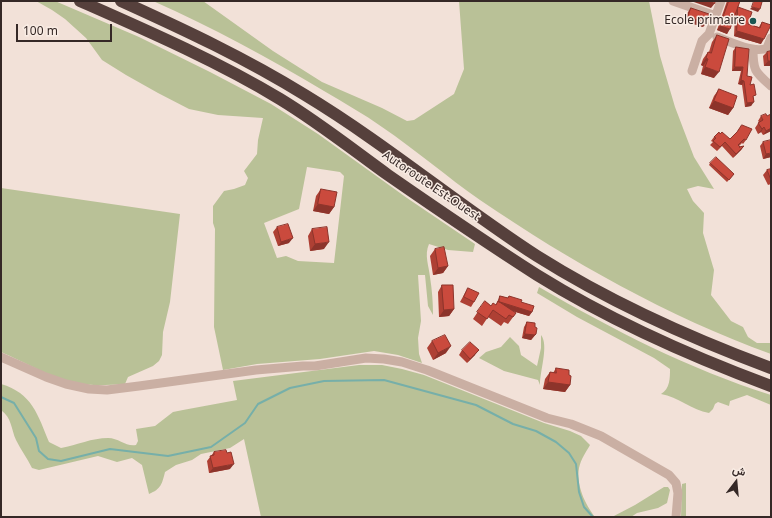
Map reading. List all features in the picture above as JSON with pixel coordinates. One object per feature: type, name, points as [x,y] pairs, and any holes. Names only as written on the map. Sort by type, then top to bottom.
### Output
[{"type":"highway","name":"Autoroute Est-Ouest","points":[[80,1],[155,34],[251,82],[322,126],[389,175],[538,275],[582,301],[683,352],[771,386]]},
{"type":"highway","name":"Autoroute Est-Ouest","points":[[121,1],[230,52],[307,96],[350,124],[538,256],[578,279],[620,302],[699,340],[771,368]]},
{"type":"street","points":[[673,1],[685,3],[716,16]]},
{"type":"street","points":[[692,71],[702,41],[708,34],[721,1]]},
{"type":"street","points":[[708,34],[753,49],[762,50],[767,48],[771,38]]},
{"type":"street","points":[[753,49],[753,64],[755,70],[758,75],[771,86]]},
{"type":"street","points":[[1,357],[46,377],[66,384],[89,389],[107,390],[256,370],[322,365],[366,358],[402,362],[547,418],[571,424],[602,436],[669,475],[676,483],[678,493],[676,517]]},
{"type":"green space","points":[[36,1],[55,1],[139,37],[271,104],[318,134],[407,198],[475,244],[473,252],[448,250],[429,244],[427,256],[432,291],[433,315],[428,306],[425,275],[418,275],[421,321],[418,338],[419,354],[422,363],[398,355],[374,351],[320,359],[257,364],[223,370],[214,327],[215,229],[213,223],[213,206],[224,191],[245,185],[248,178],[244,171],[257,154],[258,140],[263,118],[218,115],[189,109],[126,75],[102,60],[86,38],[65,19]],"holes":[[[307,167],[340,172],[344,176],[334,263],[298,261],[286,256],[277,258],[264,223],[299,209]]]},
{"type":"green space","points":[[153,1],[203,1],[273,51],[322,82],[382,108],[407,121],[414,120],[454,94],[464,69],[459,1],[649,1],[660,56],[675,107],[694,157],[714,189],[698,186],[687,189],[693,201],[704,213],[703,233],[714,270],[711,295],[731,321],[743,327],[748,337],[757,343],[771,343],[771,354],[694,323],[585,266],[514,223],[480,200],[395,136],[361,113],[240,43]]},
{"type":"green space","points":[[1,188],[180,214],[170,302],[163,332],[162,355],[159,361],[153,366],[128,377],[125,384],[90,385],[69,382],[1,352]]},
{"type":"green space","points":[[539,287],[623,333],[681,361],[741,385],[771,395],[771,405],[747,395],[730,401],[729,406],[718,402],[709,413],[661,394],[668,386],[670,380],[670,369],[654,358],[577,317],[537,293]]},
{"type":"green space","points":[[541,335],[543,339],[544,351],[540,385],[538,380],[504,371],[479,358],[486,352],[501,347],[510,337],[519,346],[521,355],[537,366],[541,348]]},
{"type":"green space","points":[[359,365],[382,365],[424,375],[544,423],[581,436],[590,445],[579,468],[578,474],[580,488],[595,517],[261,517],[244,439],[230,448],[201,454],[192,460],[176,465],[165,472],[160,486],[149,494],[142,465],[132,458],[117,462],[98,456],[39,470],[32,468],[16,440],[9,420],[5,413],[1,410],[1,384],[12,388],[27,399],[37,414],[49,442],[61,448],[102,438],[112,438],[129,445],[136,445],[138,441],[136,429],[155,426],[173,412],[237,400],[233,381]]},
{"type":"green space","points":[[686,483],[686,517],[681,517],[682,484]]},
{"type":"green space","points":[[664,487],[668,487],[670,490],[667,503],[658,508],[637,513],[631,517],[612,517],[635,505]]},
{"type":"building","points":[[729,1],[740,1],[730,29],[720,26]]},
{"type":"building","points":[[754,1],[762,2],[760,9],[752,7]]},
{"type":"building","points":[[738,7],[752,12],[748,24],[760,28],[762,22],[771,25],[764,39],[737,31]]},
{"type":"building","points":[[691,8],[709,14],[707,23],[688,17]]},
{"type":"building","points":[[717,35],[729,39],[719,72],[705,67],[708,59],[706,58],[708,52],[711,53]]},
{"type":"building","points":[[736,47],[749,49],[747,76],[752,77],[750,85],[754,84],[756,95],[753,96],[754,102],[747,103],[744,81],[741,80],[743,67],[735,67]]},
{"type":"building","points":[[771,51],[771,61],[768,61],[767,52]]},
{"type":"building","points":[[719,89],[737,96],[733,108],[714,101]]},
{"type":"building","points":[[766,114],[767,116],[771,114],[771,128],[766,131],[764,127],[762,129],[758,123],[763,120],[761,116]]},
{"type":"building","points":[[742,125],[752,129],[746,140],[744,139],[738,145],[740,147],[744,146],[736,154],[725,142],[720,147],[713,141],[716,138],[714,137],[719,132],[720,134],[722,132],[730,139]]},
{"type":"building","points":[[771,140],[771,153],[766,154],[763,142]]},
{"type":"building","points":[[716,157],[734,174],[729,180],[710,163]]},
{"type":"building","points":[[771,169],[771,180],[767,170]]},
{"type":"building","points":[[321,189],[337,192],[334,207],[318,204]]},
{"type":"building","points":[[288,224],[293,238],[281,242],[277,227]]},
{"type":"building","points":[[327,227],[329,242],[315,244],[312,229]]},
{"type":"building","points":[[444,247],[448,266],[438,268],[435,249]]},
{"type":"building","points":[[442,285],[453,285],[454,309],[444,310]]},
{"type":"building","points":[[468,288],[479,293],[474,302],[464,297]]},
{"type":"building","points":[[500,296],[508,298],[509,296],[534,306],[532,312],[499,302]]},
{"type":"building","points":[[485,301],[491,306],[493,303],[496,305],[498,301],[516,313],[513,317],[509,315],[506,319],[493,310],[487,319],[477,312]]},
{"type":"building","points":[[527,322],[535,323],[535,327],[537,328],[535,335],[525,334]]},
{"type":"building","points":[[445,335],[451,346],[438,353],[432,341]]},
{"type":"building","points":[[470,342],[479,350],[470,359],[462,350]]},
{"type":"building","points":[[556,368],[569,370],[569,375],[571,376],[570,385],[548,382],[550,372],[556,373]]},
{"type":"building","points":[[226,450],[227,453],[231,452],[234,464],[213,468],[210,456],[214,455],[214,452]]},
{"type":"waterway","points":[[1,397],[14,403],[36,438],[39,451],[48,459],[61,461],[110,449],[168,456],[211,447],[245,423],[258,404],[290,388],[324,381],[384,380],[476,405],[513,424],[536,431],[556,442],[569,453],[576,464],[579,492],[584,507],[593,517]]},
{"type":"place","name":"Ecole primaire","points":[[753,21]]}]
